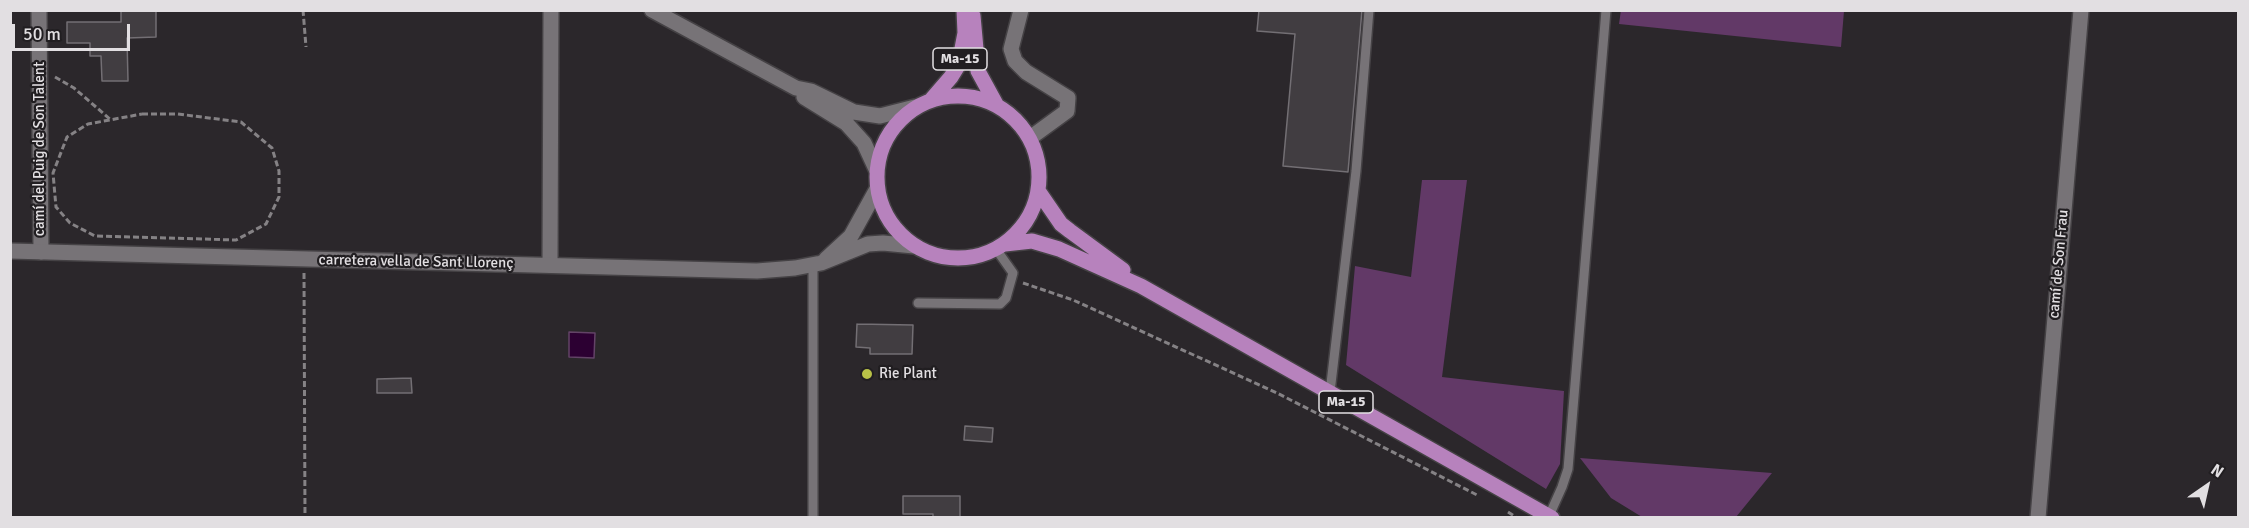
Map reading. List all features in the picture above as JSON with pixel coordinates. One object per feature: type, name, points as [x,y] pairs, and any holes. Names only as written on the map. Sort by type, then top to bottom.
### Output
[{"type":"main road","name":"Ma-15","points":[[932,99],[951,77],[959,63],[965,33],[964,10]]},
{"type":"main road","name":"Ma-15","points":[[973,10],[978,71],[996,104]]},
{"type":"main road","name":"Ma-15","points":[[1001,247],[1027,221],[1038,192],[1040,176],[1030,138],[1018,121],[996,104],[970,96],[932,99],[915,107],[890,131],[876,169],[881,205],[896,231],[914,246],[927,253],[959,259],[1032,241],[1059,249],[1141,286],[1550,517]]},
{"type":"main road","name":"Ma-15","points":[[1038,192],[1061,224],[1130,275],[1141,286]]},
{"type":"street","name":"camí del Puig de Son Talent","points":[[39,10],[40,252]]},
{"type":"street","points":[[550,265],[551,10]]},
{"type":"street","points":[[652,10],[796,88],[811,91],[854,112],[880,116],[915,107]]},
{"type":"street","points":[[1021,10],[1011,49],[1015,61],[1026,72],[1068,98],[1067,111],[1030,138]]},
{"type":"street","name":"camí de Son Frau","points":[[2038,518],[2080,10]]},
{"type":"street","points":[[796,88],[805,98],[846,123],[864,143],[876,169]]},
{"type":"street","points":[[817,263],[851,236],[877,189]]},
{"type":"street","name":"carretera vella de Sant Llorenç","points":[[10,251],[757,271],[795,268],[817,263],[868,244],[914,246]]},
{"type":"lane","points":[[1330,392],[1356,171],[1369,10]]},
{"type":"lane","points":[[1550,517],[1568,469],[1606,10]]},
{"type":"lane","points":[[918,303],[1000,304],[1006,298],[1013,273],[1001,247]]},
{"type":"lane","points":[[813,518],[817,263]]},
{"type":"path","points":[[303,10],[306,47]]},
{"type":"path","points":[[39,75],[53,75],[74,87],[111,120]]},
{"type":"path","points":[[142,114],[178,114],[241,122],[272,148],[279,171],[279,197],[266,224],[236,240],[96,236],[70,223],[56,207],[53,173],[58,155],[67,137],[88,124],[111,120],[142,114]]},
{"type":"path","points":[[304,259],[305,518]]},
{"type":"path","points":[[1012,278],[1073,300],[1277,393],[1488,501]]},
{"type":"path","points":[[1507,512],[1517,518]]},
{"type":"shaded area","points":[[1621,10],[1844,10],[1841,47],[1619,24]]},
{"type":"shaded area","points":[[1422,180],[1467,180],[1442,377],[1564,391],[1560,464],[1546,489],[1346,365],[1355,266],[1411,277]]},
{"type":"shaded area","points":[[569,332],[595,333],[594,358],[569,357]]},
{"type":"shaded area","points":[[1580,458],[1772,473],[1736,517],[1642,517],[1611,498]]},
{"type":"building","points":[[121,10],[156,10],[156,37],[127,38],[128,81],[102,81],[101,56],[90,56],[90,43],[67,43],[67,22],[121,22]]},
{"type":"building","points":[[1259,10],[1362,10],[1348,172],[1283,166],[1295,34],[1257,31]]},
{"type":"building","points":[[857,324],[913,325],[912,354],[870,354],[870,348],[856,347]]},
{"type":"building","points":[[411,378],[412,393],[377,393],[377,379]]},
{"type":"building","points":[[965,426],[993,428],[992,442],[964,440]]},
{"type":"building","points":[[903,496],[960,496],[960,518],[933,518],[933,514],[903,514]]},
{"type":"place","name":"Rie Plant","points":[[867,374]]}]
